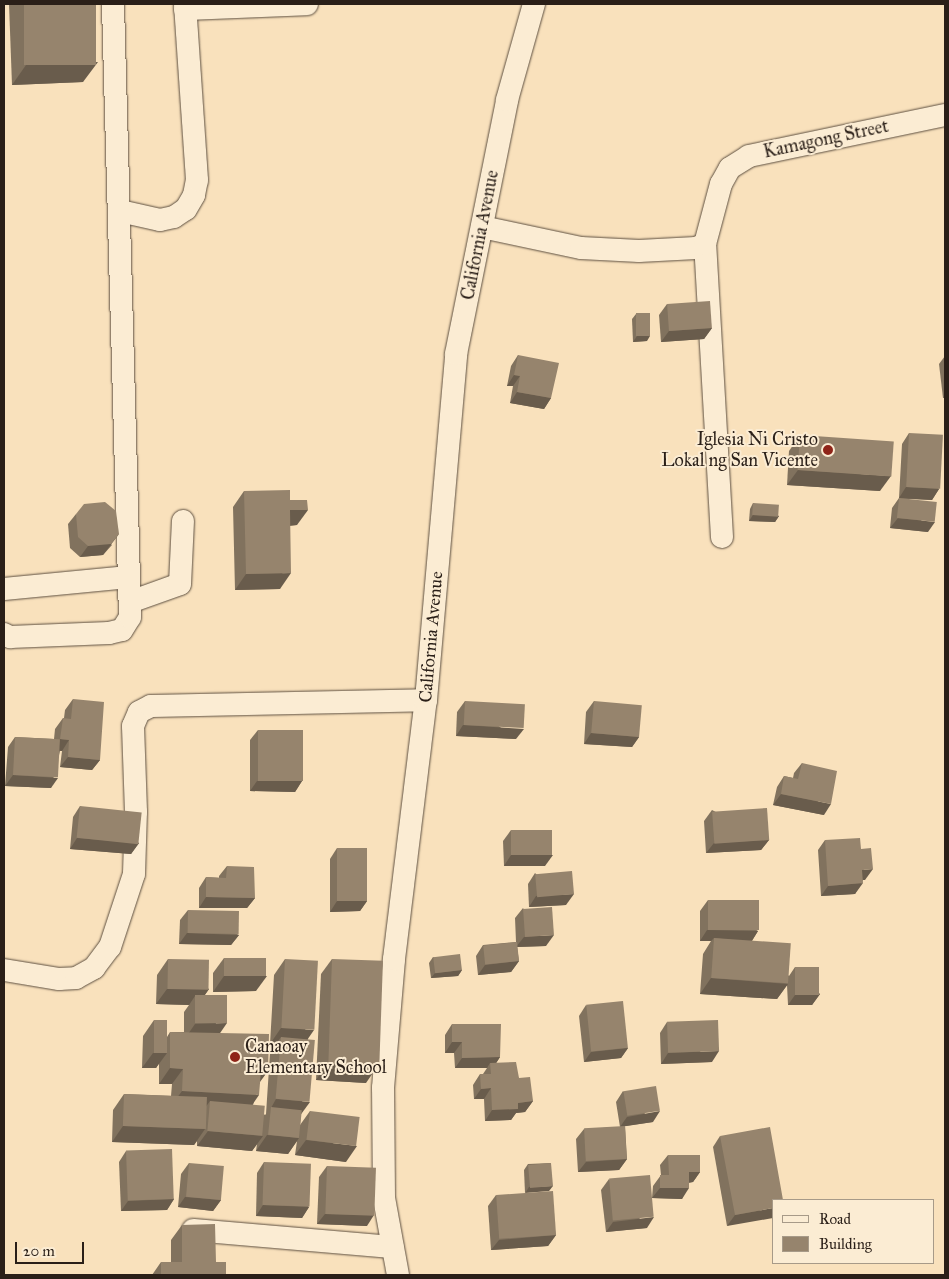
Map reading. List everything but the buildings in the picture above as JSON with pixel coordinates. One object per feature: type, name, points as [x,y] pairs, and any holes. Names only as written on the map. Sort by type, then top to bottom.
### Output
[{"type":"street","points":[[92,4],[92,38],[96,60],[116,83]]},
{"type":"street","points":[[4,634],[10,637],[122,630],[130,617],[113,4]]},
{"type":"street","points":[[120,211],[160,220],[174,218],[186,209],[194,195],[197,180],[185,6],[307,4]]},
{"type":"street","name":"California Avenue","points":[[398,1275],[384,1198],[383,1088],[394,959],[426,700],[456,354],[507,100],[534,4]]},
{"type":"street","name":"Kamagong Street","points":[[722,537],[705,244],[721,184],[730,168],[749,156],[945,115]]},
{"type":"street","points":[[482,228],[580,248],[639,251],[696,248],[705,244]]},
{"type":"street","points":[[130,602],[180,584],[183,521]]},
{"type":"street","points":[[4,590],[128,577]]},
{"type":"street","points":[[4,970],[59,979],[76,978],[94,968],[110,946],[134,874],[136,812],[133,726],[139,712],[151,706],[426,700]]},
{"type":"street","points":[[193,1230],[392,1247]]},
{"type":"place","name":"Iglesia Ni Cristo Lokal ng San Vicente","points":[[828,450]]},
{"type":"place","name":"Canaoay Elementary School","points":[[235,1057]]}]
